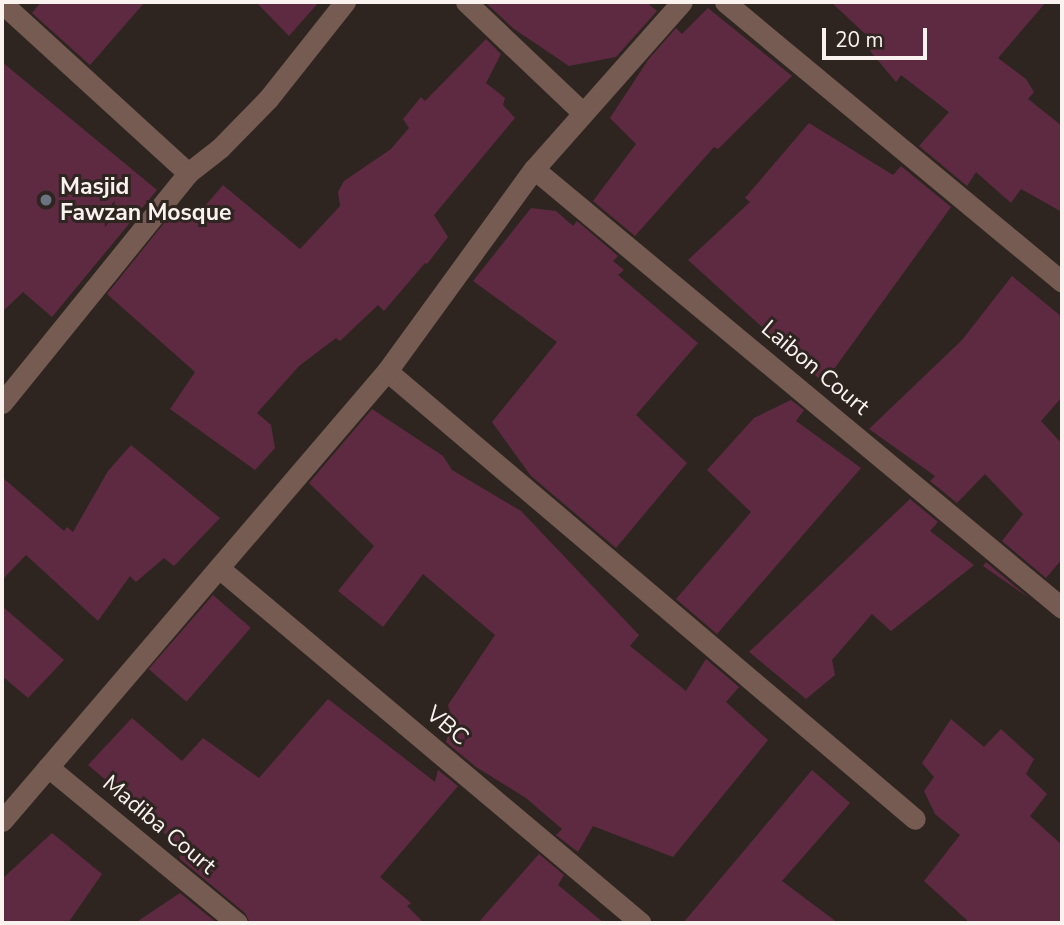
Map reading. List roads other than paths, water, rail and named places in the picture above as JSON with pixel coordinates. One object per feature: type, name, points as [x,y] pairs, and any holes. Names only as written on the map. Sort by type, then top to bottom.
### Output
[{"type":"street","points":[[2,403],[188,173],[220,148],[268,99],[345,2]]},
{"type":"street","points":[[466,2],[582,112]]},
{"type":"street","points":[[2,821],[387,371],[534,169],[682,2]]},
{"type":"street","points":[[725,2],[1062,282]]},
{"type":"street","points":[[2,3],[188,173]]},
{"type":"street","name":"Laibon Court","points":[[534,169],[1062,608]]},
{"type":"street","points":[[387,371],[915,819]]},
{"type":"street","name":"VBC","points":[[219,568],[641,923]]},
{"type":"street","name":"Madiba Court","points":[[48,767],[237,923]]},
{"type":"place","name":"Masjid Fawzan Mosque","points":[[46,200]]}]
